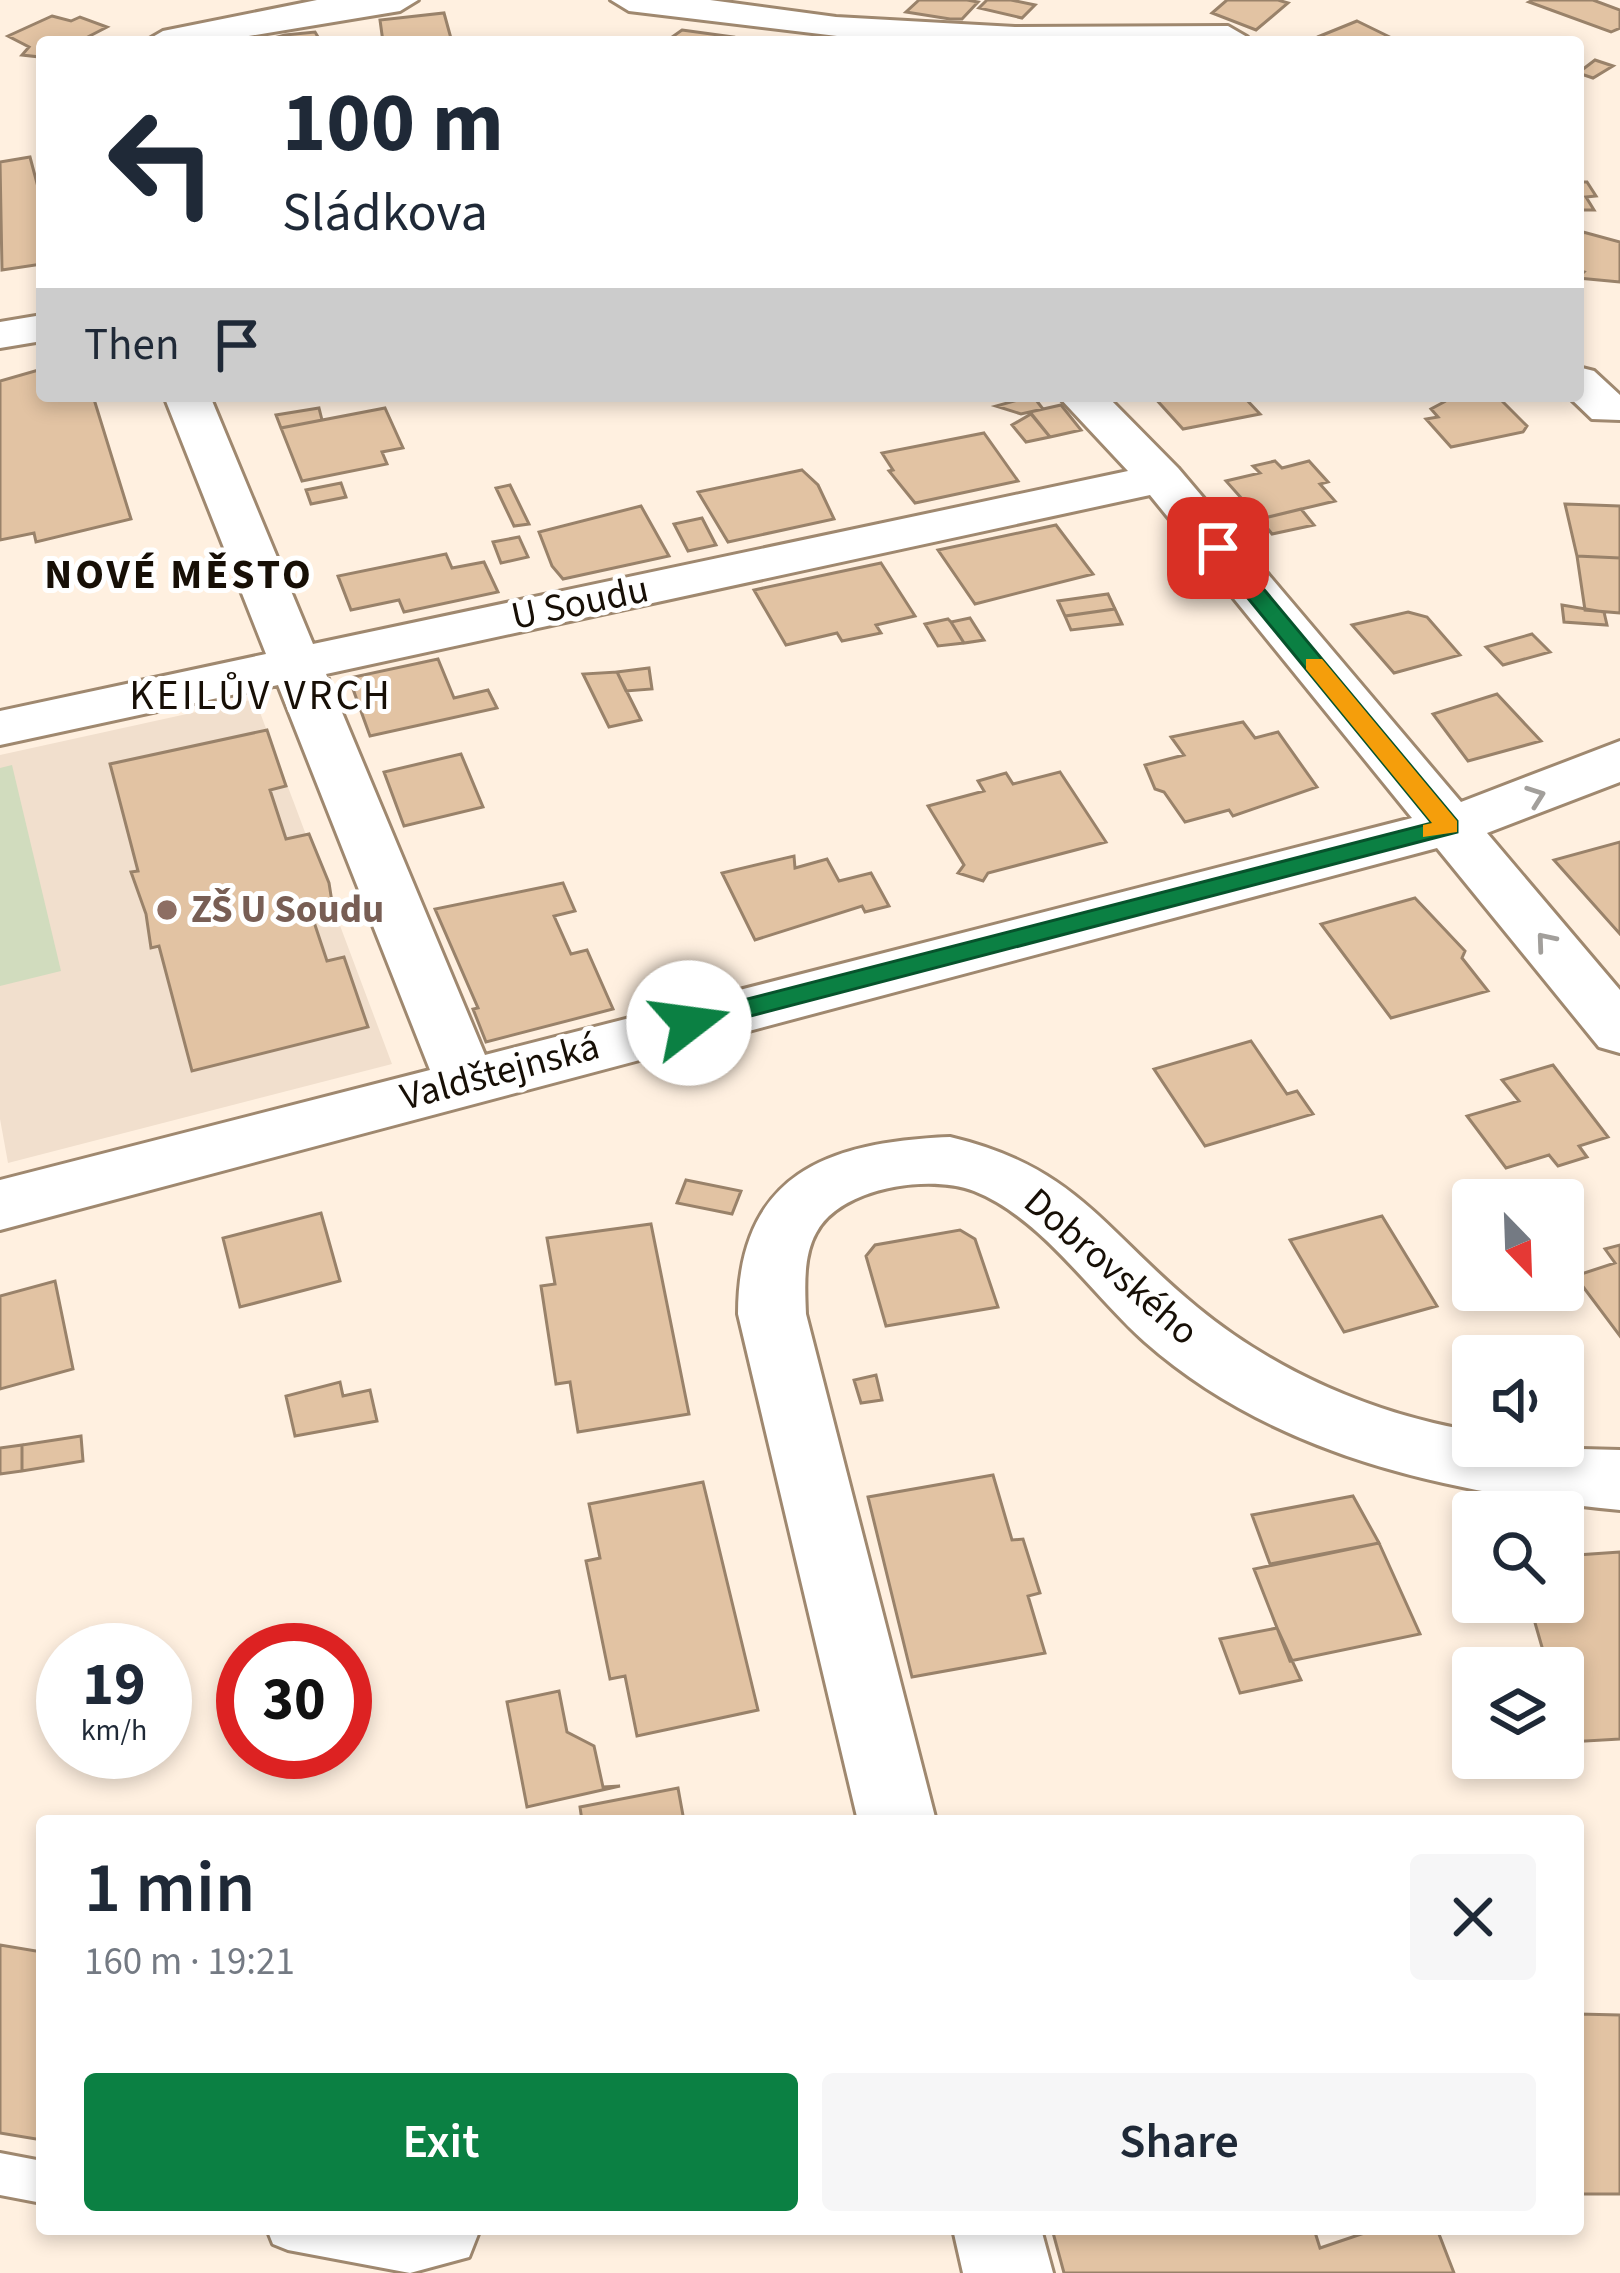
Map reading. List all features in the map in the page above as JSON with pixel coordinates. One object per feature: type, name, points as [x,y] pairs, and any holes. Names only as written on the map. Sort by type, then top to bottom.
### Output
[{"type":"street","points":[[190,36],[279,16],[400,0]]},
{"type":"street","points":[[629,0],[836,28],[979,36]]},
{"type":"street","points":[[1055,0],[1222,36]]},
{"type":"street","points":[[0,335],[36,329]]},
{"type":"street","points":[[190,402],[292,665],[465,1081]]},
{"type":"street","points":[[1087,402],[1161,478],[1620,1031]]},
{"type":"street","name":"U Soudu","points":[[0,728],[1161,478]]},
{"type":"street","name":"Valdštejnská","points":[[0,1205],[1448,826],[1582,779],[1620,759]]},
{"type":"street","name":"Dobrovského","points":[[895,1815],[772,1314],[770,1265],[780,1233],[831,1182],[926,1157],[986,1165],[1052,1209],[1169,1324],[1229,1367],[1312,1412],[1441,1454],[1620,1480]]},
{"type":"street","points":[[998,2235],[1008,2273]]},
{"type":"lane","points":[[0,2174],[36,2181]]},
{"type":"lane","points":[[319,2235],[416,2254],[454,2242],[457,2235]]},
{"type":"shaded area","name":"ZŠ U Soudu","points":[[255,699],[392,1064],[8,1163],[0,1119],[0,755]]},
{"type":"green space","points":[[12,765],[61,971],[0,986],[0,768]]},
{"type":"building","points":[[919,0],[978,2],[962,19],[950,19],[906,12]]},
{"type":"building","points":[[987,0],[1035,5],[1022,18],[979,8]]},
{"type":"building","points":[[1227,0],[1288,3],[1256,30],[1212,13]]},
{"type":"building","points":[[1593,0],[1620,10],[1620,28],[1611,32],[1529,2]]},
{"type":"building","points":[[444,13],[450,36],[382,36],[380,20]]},
{"type":"building","points":[[52,16],[71,21],[80,17],[107,27],[90,36],[36,36],[36,57],[22,55],[29,47],[8,36]]},
{"type":"building","points":[[1357,21],[1388,36],[1320,36]]},
{"type":"building","points":[[682,30],[726,36],[674,36]]},
{"type":"building","points":[[1595,60],[1613,66],[1593,78],[1584,75],[1584,68]]},
{"type":"building","points":[[30,157],[36,180],[36,265],[2,270],[0,162]]},
{"type":"building","points":[[1584,182],[1596,196],[1586,197],[1594,210],[1584,210]]},
{"type":"building","points":[[1584,232],[1620,242],[1620,282],[1584,279]]},
{"type":"building","points":[[36,371],[36,402],[95,402],[131,519],[36,542],[34,533],[0,540],[0,381]]},
{"type":"building","points":[[1038,402],[1043,409],[1021,414],[996,406]]},
{"type":"building","points":[[1158,402],[1249,402],[1260,414],[1183,429]]},
{"type":"building","points":[[1444,402],[1503,402],[1527,426],[1523,432],[1451,447],[1426,419],[1438,417],[1431,409]]},
{"type":"building","points":[[1061,405],[1081,430],[1050,437],[1030,412]]},
{"type":"building","points":[[319,408],[322,420],[281,428],[276,415]]},
{"type":"building","points":[[385,408],[403,448],[382,452],[387,464],[302,481],[281,428]]},
{"type":"building","points":[[1031,414],[1050,437],[1026,442],[1012,425]]},
{"type":"building","points":[[984,433],[1018,481],[915,503],[889,471],[893,470],[882,453]]},
{"type":"building","points":[[1275,461],[1282,468],[1309,461],[1328,482],[1320,484],[1335,501],[1260,519],[1226,481],[1260,473],[1253,466]]},
{"type":"building","points":[[802,470],[818,485],[834,519],[728,542],[698,492]]},
{"type":"building","points":[[341,483],[346,497],[311,504],[306,490]]},
{"type":"building","points":[[510,485],[529,524],[514,526],[496,488]]},
{"type":"building","points":[[1565,504],[1620,506],[1620,558],[1577,556]]},
{"type":"building","points":[[641,506],[669,556],[563,579],[552,566],[539,532]]},
{"type":"building","points":[[1301,509],[1314,525],[1272,534],[1260,519]]},
{"type":"building","points":[[702,518],[716,545],[688,551],[674,524]]},
{"type":"building","points":[[1056,525],[1093,574],[975,604],[938,550]]},
{"type":"building","points":[[519,537],[528,557],[501,563],[493,542]]},
{"type":"building","points":[[446,554],[452,568],[484,562],[498,592],[404,612],[399,600],[351,610],[338,576]]},
{"type":"building","points":[[1577,556],[1620,558],[1620,613],[1585,610]]},
{"type":"building","points":[[881,563],[915,616],[876,625],[881,633],[842,641],[837,633],[786,645],[754,590]]},
{"type":"building","points":[[1108,594],[1115,609],[1065,616],[1058,601]]},
{"type":"building","points":[[1562,605],[1604,612],[1607,625],[1564,622]]},
{"type":"building","points":[[1115,609],[1122,624],[1071,630],[1065,616]]},
{"type":"building","points":[[1408,612],[1427,617],[1460,655],[1394,673],[1352,625]]},
{"type":"building","points":[[970,618],[984,640],[964,643],[951,622]]},
{"type":"building","points":[[948,619],[964,643],[938,646],[925,624]]},
{"type":"building","points":[[1532,634],[1550,652],[1503,665],[1486,647]]},
{"type":"building","points":[[438,659],[454,698],[488,690],[497,708],[370,736],[349,678]]},
{"type":"building","points":[[649,668],[652,689],[626,691],[617,672]]},
{"type":"building","points":[[617,672],[641,720],[609,727],[583,674]]},
{"type":"building","points":[[1497,694],[1541,741],[1468,761],[1433,714]]},
{"type":"building","points":[[1243,722],[1255,738],[1278,732],[1317,787],[1233,816],[1229,810],[1185,822],[1164,792],[1155,789],[1145,765],[1184,755],[1171,737]]},
{"type":"building","points":[[267,730],[286,786],[270,790],[286,839],[309,834],[329,883],[332,902],[309,907],[327,961],[344,957],[368,1027],[192,1071],[159,946],[151,948],[146,914],[131,872],[138,871],[110,764]]},
{"type":"building","points":[[461,754],[483,807],[404,826],[384,772]]},
{"type":"building","points":[[1060,772],[1106,842],[988,873],[983,881],[958,873],[964,865],[928,806],[984,791],[978,781],[1006,773],[1013,784]]},
{"type":"building","points":[[1620,842],[1620,934],[1554,860]]},
{"type":"building","points":[[794,856],[795,868],[827,859],[839,881],[871,873],[889,906],[865,912],[862,906],[755,940],[722,873]]},
{"type":"building","points":[[563,883],[575,911],[554,916],[571,954],[587,950],[613,1009],[486,1042],[473,1009],[478,1008],[435,909]]},
{"type":"building","points":[[1415,898],[1465,951],[1462,958],[1488,991],[1391,1018],[1321,924]]},
{"type":"building","points":[[1251,1041],[1287,1094],[1297,1091],[1313,1114],[1205,1146],[1154,1069]]},
{"type":"building","points":[[1553,1065],[1608,1137],[1579,1146],[1587,1157],[1558,1166],[1549,1155],[1506,1168],[1467,1116],[1519,1101],[1502,1080]]},
{"type":"building","points":[[686,1180],[741,1191],[732,1214],[677,1203]]},
{"type":"building","points":[[321,1213],[340,1281],[240,1307],[223,1238]]},
{"type":"building","points":[[1382,1216],[1437,1306],[1344,1332],[1290,1240]]},
{"type":"building","points":[[651,1224],[689,1414],[578,1432],[570,1382],[556,1384],[541,1286],[555,1284],[547,1238]]},
{"type":"building","points":[[960,1230],[975,1239],[998,1307],[886,1326],[866,1256],[875,1245]]},
{"type":"building","points":[[1620,1245],[1620,1336],[1584,1288],[1584,1273],[1615,1263],[1605,1249]]},
{"type":"building","points":[[55,1281],[73,1369],[0,1389],[0,1296]]},
{"type":"building","points":[[876,1375],[882,1400],[861,1403],[854,1380]]},
{"type":"building","points":[[340,1382],[343,1396],[370,1390],[377,1421],[295,1436],[286,1396]]},
{"type":"building","points":[[81,1436],[83,1461],[22,1471],[22,1445]]},
{"type":"building","points":[[22,1445],[22,1471],[0,1474],[0,1448]]},
{"type":"building","points":[[993,1475],[1012,1540],[1023,1539],[1040,1593],[1028,1596],[1045,1653],[912,1677],[868,1497]]},
{"type":"building","points":[[703,1482],[758,1710],[637,1736],[625,1676],[610,1679],[586,1561],[600,1558],[589,1504]]},
{"type":"building","points":[[1353,1496],[1379,1543],[1270,1564],[1252,1515]]},
{"type":"building","points":[[1379,1543],[1420,1634],[1290,1661],[1254,1569]]},
{"type":"building","points":[[1620,1552],[1620,1739],[1584,1741],[1584,1647],[1542,1647],[1535,1623],[1584,1623],[1584,1555]]},
{"type":"building","points":[[1277,1628],[1301,1680],[1240,1693],[1220,1639]]},
{"type":"building","points":[[559,1691],[567,1732],[594,1746],[603,1787],[620,1786],[527,1807],[507,1702]]},
{"type":"building","points":[[678,1788],[683,1815],[581,1815],[580,1807]]},
{"type":"building","points":[[0,1945],[36,1951],[36,2139],[0,2133]]},
{"type":"building","points":[[1584,2014],[1620,2015],[1620,2194],[1584,2194]]},
{"type":"building","points":[[1054,2235],[1316,2235],[1320,2248],[1358,2235],[1439,2235],[1454,2273],[1064,2273]]},
{"type":"slow traffic","points":[[1314,664],[1448,826],[1431,831]]},
{"type":"place","name":"ZŠ U Soudu","points":[[167,910]]},
{"type":"district","name":"NOVÉ MĚSTO","points":[[179,575]]},
{"type":"district","name":"KEILŮV VRCH","points":[[261,696]]},
{"type":"route","points":[[689,1023],[1448,826],[1218,548]]}]
